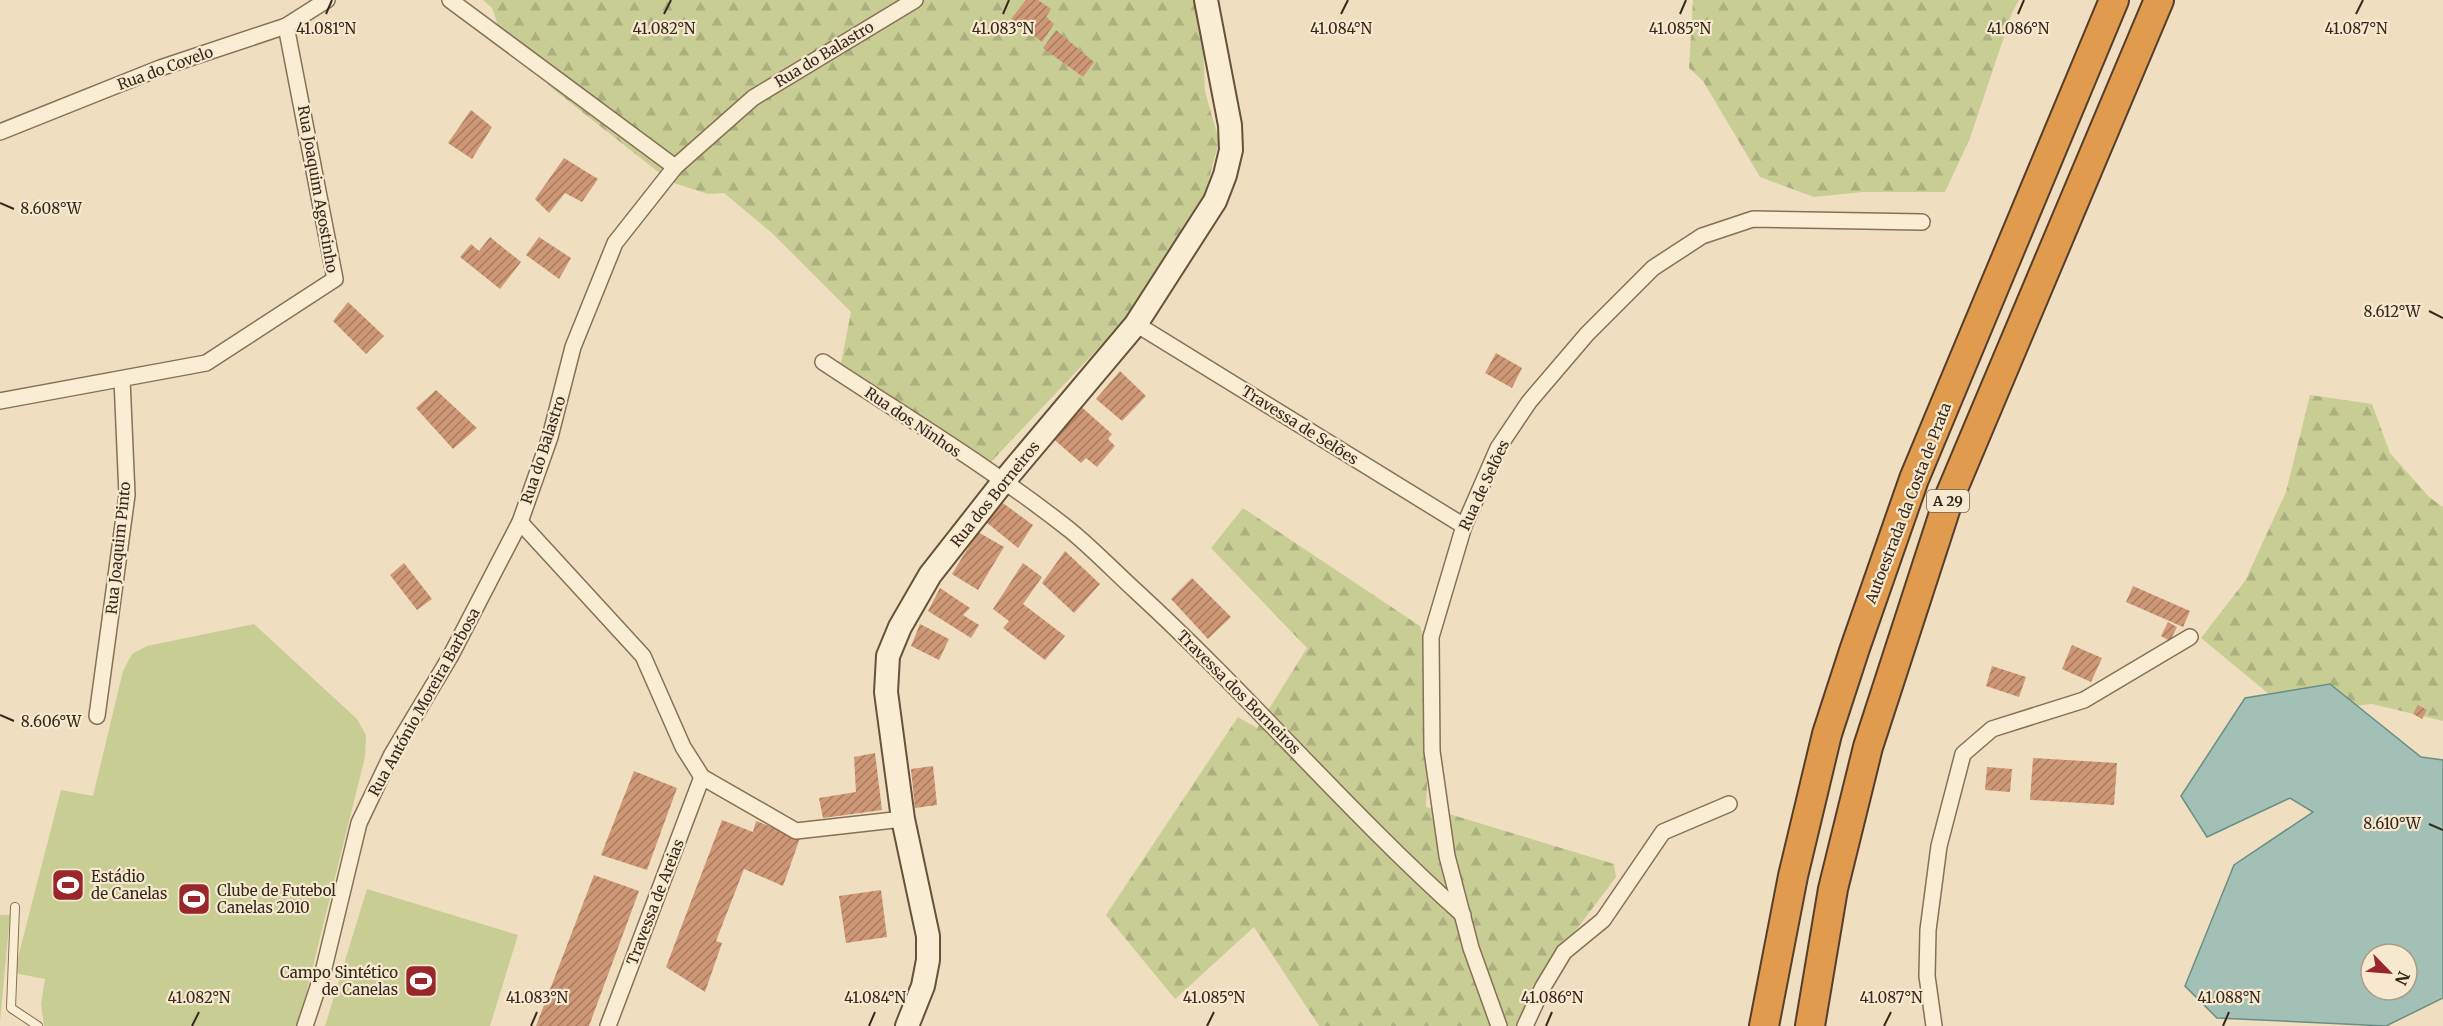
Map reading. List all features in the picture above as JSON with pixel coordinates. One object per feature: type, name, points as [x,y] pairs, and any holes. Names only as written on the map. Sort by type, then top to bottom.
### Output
[{"type":"highway","name":"Autoestrada da Costa de Prata","points":[[1764,1026],[1793,876],[1820,766],[1855,648],[1914,479],[2115,0]]},
{"type":"highway","name":"A 29","points":[[1810,1026],[1833,889],[1868,747],[1949,498],[2159,0]]},
{"type":"street","name":"Rua do Covelo","points":[[0,132],[160,68],[286,26],[327,0]]},
{"type":"street","points":[[450,0],[675,167]]},
{"type":"street","name":"Rua do Balastro","points":[[903,819],[796,831],[702,777],[683,747],[644,656],[520,522],[550,437],[573,347],[615,243],[675,167],[753,98],[915,0]]},
{"type":"street","name":"Rua dos Borneiros","points":[[907,1026],[923,986],[928,960],[928,936],[903,819],[886,692],[888,656],[904,618],[930,574],[1003,482],[1136,324],[1215,201],[1231,150],[1230,125],[1206,0]]},
{"type":"street","name":"Rua Joaquim Agostinho","points":[[0,401],[206,363],[335,279],[286,26]]},
{"type":"street","name":"Rua de Selões","points":[[1498,1026],[1447,856],[1432,751],[1431,637],[1464,526],[1498,448],[1529,402],[1587,334],[1653,268],[1702,236],[1753,219],[1922,222]]},
{"type":"street","name":"Travessa de Selões","points":[[1136,324],[1464,526]]},
{"type":"street","name":"Rua dos Ninhos","points":[[823,362],[1003,482]]},
{"type":"street","name":"Rua Joaquim Pinto","points":[[97,716],[127,495],[122,379]]},
{"type":"street","name":"Travessa dos Borneiros","points":[[1003,482],[1071,532],[1178,630],[1270,721],[1398,858],[1463,915]]},
{"type":"street","name":"Rua António Moreira Barbosa","points":[[305,1026],[322,972],[359,823],[392,753],[450,657],[520,522]]},
{"type":"street","points":[[1934,1026],[1927,976],[1928,930],[1939,846],[1963,754],[1992,729],[2084,700],[2190,637]]},
{"type":"street","name":"Travessa de Areias","points":[[608,1026],[702,777]]},
{"type":"street","points":[[1525,1026],[1543,987],[1564,952],[1603,920],[1664,832],[1730,804]]},
{"type":"lane","points":[[15,907],[11,1008],[38,1026]]},
{"type":"green space","points":[[483,0],[1195,0],[1203,43],[1205,91],[1219,141],[1203,201],[1156,287],[991,462],[841,363],[851,312],[772,233],[724,193],[708,194],[671,182],[553,89],[503,40],[492,8]]},
{"type":"green space","points":[[1693,0],[2019,0],[2012,13],[1970,138],[1945,192],[1863,192],[1814,197],[1760,177],[1703,81],[1689,68]]},
{"type":"green space","points":[[2310,395],[2372,404],[2390,453],[2429,497],[2443,507],[2443,721],[2372,704],[2292,713],[2201,638],[2245,581],[2286,492]]},
{"type":"green space","points":[[1243,508],[1420,626],[1433,667],[1426,807],[1614,864],[1616,877],[1576,930],[1524,1026],[1319,1026],[1254,927],[1175,999],[1106,915],[1238,717],[1257,728],[1307,648],[1211,548]]},
{"type":"green space","points":[[254,624],[357,719],[366,735],[365,757],[298,1026],[44,1026],[41,1004],[45,979],[14,973],[61,790],[93,796],[123,671],[132,654],[147,646]]},
{"type":"green space","name":"Campo Sintético de Canelas","points":[[367,889],[518,935],[490,1026],[325,1026]]},
{"type":"green space","points":[[0,915],[10,915],[0,1022]]},
{"type":"water","points":[[2330,684],[2421,757],[2443,760],[2443,998],[2386,1026],[2217,1018],[2185,986],[2234,865],[2313,812],[2290,798],[2207,837],[2181,796],[2245,698]]},
{"type":"building","points":[[1026,0],[1038,0],[1051,9],[1046,17],[1054,24],[1042,42],[1011,19]]},
{"type":"building","points":[[1056,30],[1094,62],[1083,77],[1043,48]]},
{"type":"building","points":[[471,110],[492,127],[472,159],[448,143]]},
{"type":"building","points":[[564,158],[598,179],[582,202],[565,193],[549,213],[535,199]]},
{"type":"building","points":[[490,237],[521,262],[500,289],[460,257],[471,244],[479,251]]},
{"type":"building","points":[[539,237],[571,258],[559,279],[526,255]]},
{"type":"building","points":[[348,302],[384,336],[366,354],[333,321]]},
{"type":"building","points":[[1496,353],[1522,368],[1512,388],[1485,373]]},
{"type":"building","points":[[1120,371],[1146,396],[1122,421],[1096,399]]},
{"type":"building","points":[[436,390],[477,428],[453,449],[416,408]]},
{"type":"building","points":[[1078,404],[1112,434],[1108,439],[1115,446],[1097,467],[1086,458],[1081,463],[1050,436]]},
{"type":"building","points":[[1000,501],[1033,525],[1018,548],[986,522]]},
{"type":"building","points":[[978,532],[1004,547],[978,590],[952,574]]},
{"type":"building","points":[[1065,551],[1100,584],[1074,613],[1042,583]]},
{"type":"building","points":[[404,563],[432,599],[417,610],[390,575]]},
{"type":"building","points":[[1023,563],[1042,577],[1023,604],[1065,636],[1045,660],[1003,628],[1009,621],[993,609]]},
{"type":"building","points":[[1192,578],[1231,617],[1208,639],[1171,599]]},
{"type":"building","points":[[2133,586],[2190,611],[2183,627],[2126,602]]},
{"type":"building","points":[[940,588],[970,608],[963,615],[979,625],[971,638],[928,611]]},
{"type":"building","points":[[2168,622],[2177,627],[2170,641],[2161,636]]},
{"type":"building","points":[[920,624],[949,639],[939,660],[911,646]]},
{"type":"building","points":[[2072,645],[2102,658],[2091,682],[2062,669]]},
{"type":"building","points":[[1992,666],[2026,677],[2019,697],[1986,686]]},
{"type":"building","points":[[2418,705],[2427,710],[2422,719],[2413,714]]},
{"type":"building","points":[[875,753],[882,810],[823,818],[819,798],[856,792],[854,757]]},
{"type":"building","points":[[2033,758],[2117,763],[2114,805],[2030,800]]},
{"type":"building","points":[[933,766],[937,805],[915,808],[911,769]]},
{"type":"building","points":[[1987,767],[2012,769],[2010,792],[1985,790]]},
{"type":"building","points":[[634,771],[677,788],[647,870],[601,855]]},
{"type":"building","points":[[722,820],[753,832],[756,821],[800,838],[783,886],[744,869],[716,941],[722,943],[705,992],[666,967]]},
{"type":"building","points":[[594,875],[639,891],[589,1026],[536,1026]]},
{"type":"building","points":[[881,890],[887,937],[846,943],[839,896]]},
{"type":"place","name":"Estádio de Canelas","points":[[68,885]]},
{"type":"place","name":"Clube de Futebol Canelas 2010","points":[[194,899]]},
{"type":"place","name":"Campo Sintético de Canelas","points":[[421,981]]}]
